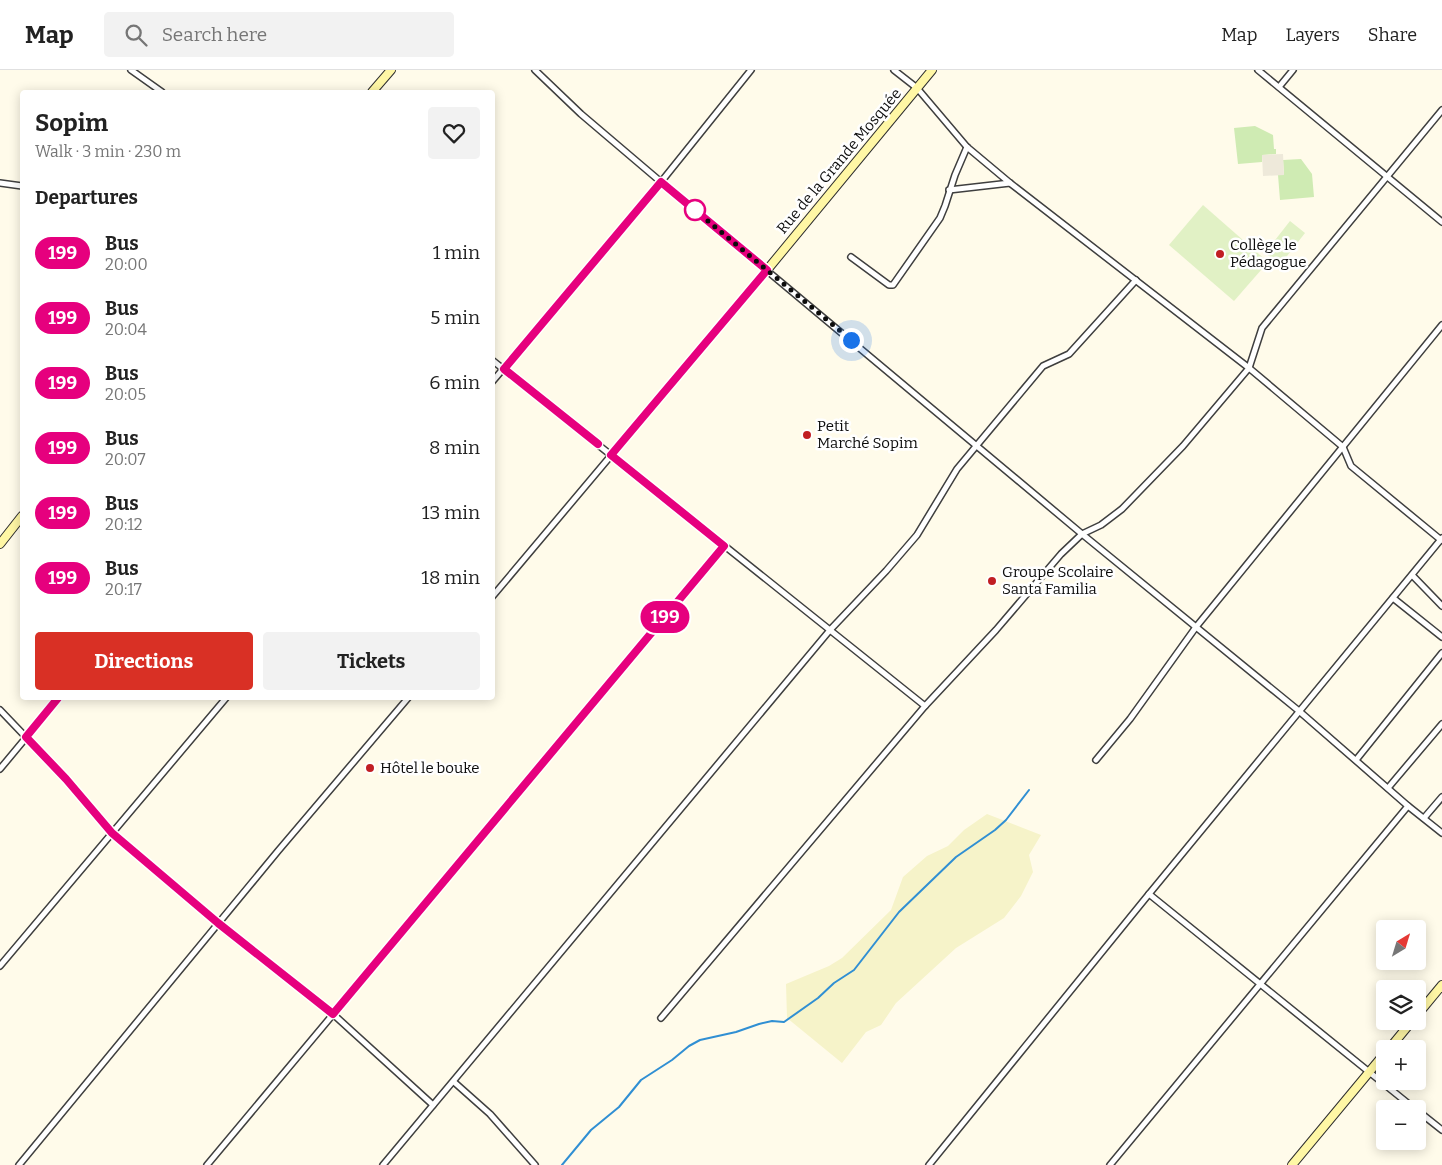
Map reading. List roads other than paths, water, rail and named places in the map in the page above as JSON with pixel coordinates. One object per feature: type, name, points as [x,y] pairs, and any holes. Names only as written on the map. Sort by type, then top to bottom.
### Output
[{"type":"street","points":[[131,70],[159,90]]},
{"type":"street","points":[[374,90],[390,70]]},
{"type":"street","points":[[534,70],[581,114],[661,182],[1442,833]]},
{"type":"street","points":[[495,379],[661,182],[751,70]]},
{"type":"street","points":[[894,70],[917,88],[968,147],[1010,183],[1249,368],[1343,446],[1351,466],[1441,539],[929,1165]]},
{"type":"street","name":"Rue de la Grande Mosquée","points":[[767,270],[932,70]]},
{"type":"street","points":[[1258,70],[1442,222]]},
{"type":"street","points":[[1279,87],[1293,70]]},
{"type":"street","points":[[661,1018],[924,706],[996,630],[1062,554],[1082,534],[1101,526],[1122,509],[1182,446],[1249,368],[1262,328],[1442,110]]},
{"type":"street","points":[[851,257],[889,285],[893,285],[940,218],[968,147]]},
{"type":"street","points":[[0,183],[20,186]]},
{"type":"street","points":[[950,190],[1010,183]]},
{"type":"street","points":[[495,593],[767,270]]},
{"type":"street","points":[[383,1165],[830,630],[917,535],[957,469],[977,444],[1044,366],[1069,354],[1136,280]]},
{"type":"street","points":[[1096,760],[1130,719],[1196,627],[1442,325]]},
{"type":"street","points":[[495,362],[924,706]]},
{"type":"street","points":[[0,544],[20,519]]},
{"type":"street","points":[[207,1165],[724,546]]},
{"type":"street","points":[[1412,575],[1442,606]]},
{"type":"street","points":[[1393,598],[1442,637]]},
{"type":"street","points":[[1356,760],[1442,653]]},
{"type":"street","points":[[0,769],[56,700]]},
{"type":"street","points":[[0,966],[224,700]]},
{"type":"street","points":[[19,1165],[218,923],[406,700]]},
{"type":"street","points":[[0,710],[66,779],[112,833],[218,923],[333,1014],[434,1105]]},
{"type":"street","points":[[1388,788],[1442,724]]},
{"type":"street","points":[[1424,818],[1442,797]]},
{"type":"street","points":[[1110,1165],[1408,806]]},
{"type":"street","points":[[1149,894],[1404,1100]]},
{"type":"street","points":[[1426,1004],[1442,985]]},
{"type":"street","points":[[1396,1040],[1405,1030]]},
{"type":"street","points":[[1293,1165],[1376,1064]]},
{"type":"street","points":[[454,1082],[490,1114],[535,1165]]},
{"type":"street","points":[[1426,1118],[1442,1130]]},
{"type":"waterway","points":[[562,1165],[591,1130],[619,1107],[641,1080],[672,1060],[689,1046],[700,1040],[736,1032],[759,1024],[772,1021],[784,1022],[854,970],[899,912],[956,857],[1006,820],[1029,790]]},
{"type":"place","name":"Collège le Pédagogue","points":[[1220,254]]},
{"type":"place","name":"Petit Marché Sopim","points":[[807,435]]},
{"type":"place","name":"Groupe Scolaire Santa Familia","points":[[992,581]]},
{"type":"place","name":"Hôtel le bouke","points":[[370,768]]}]
